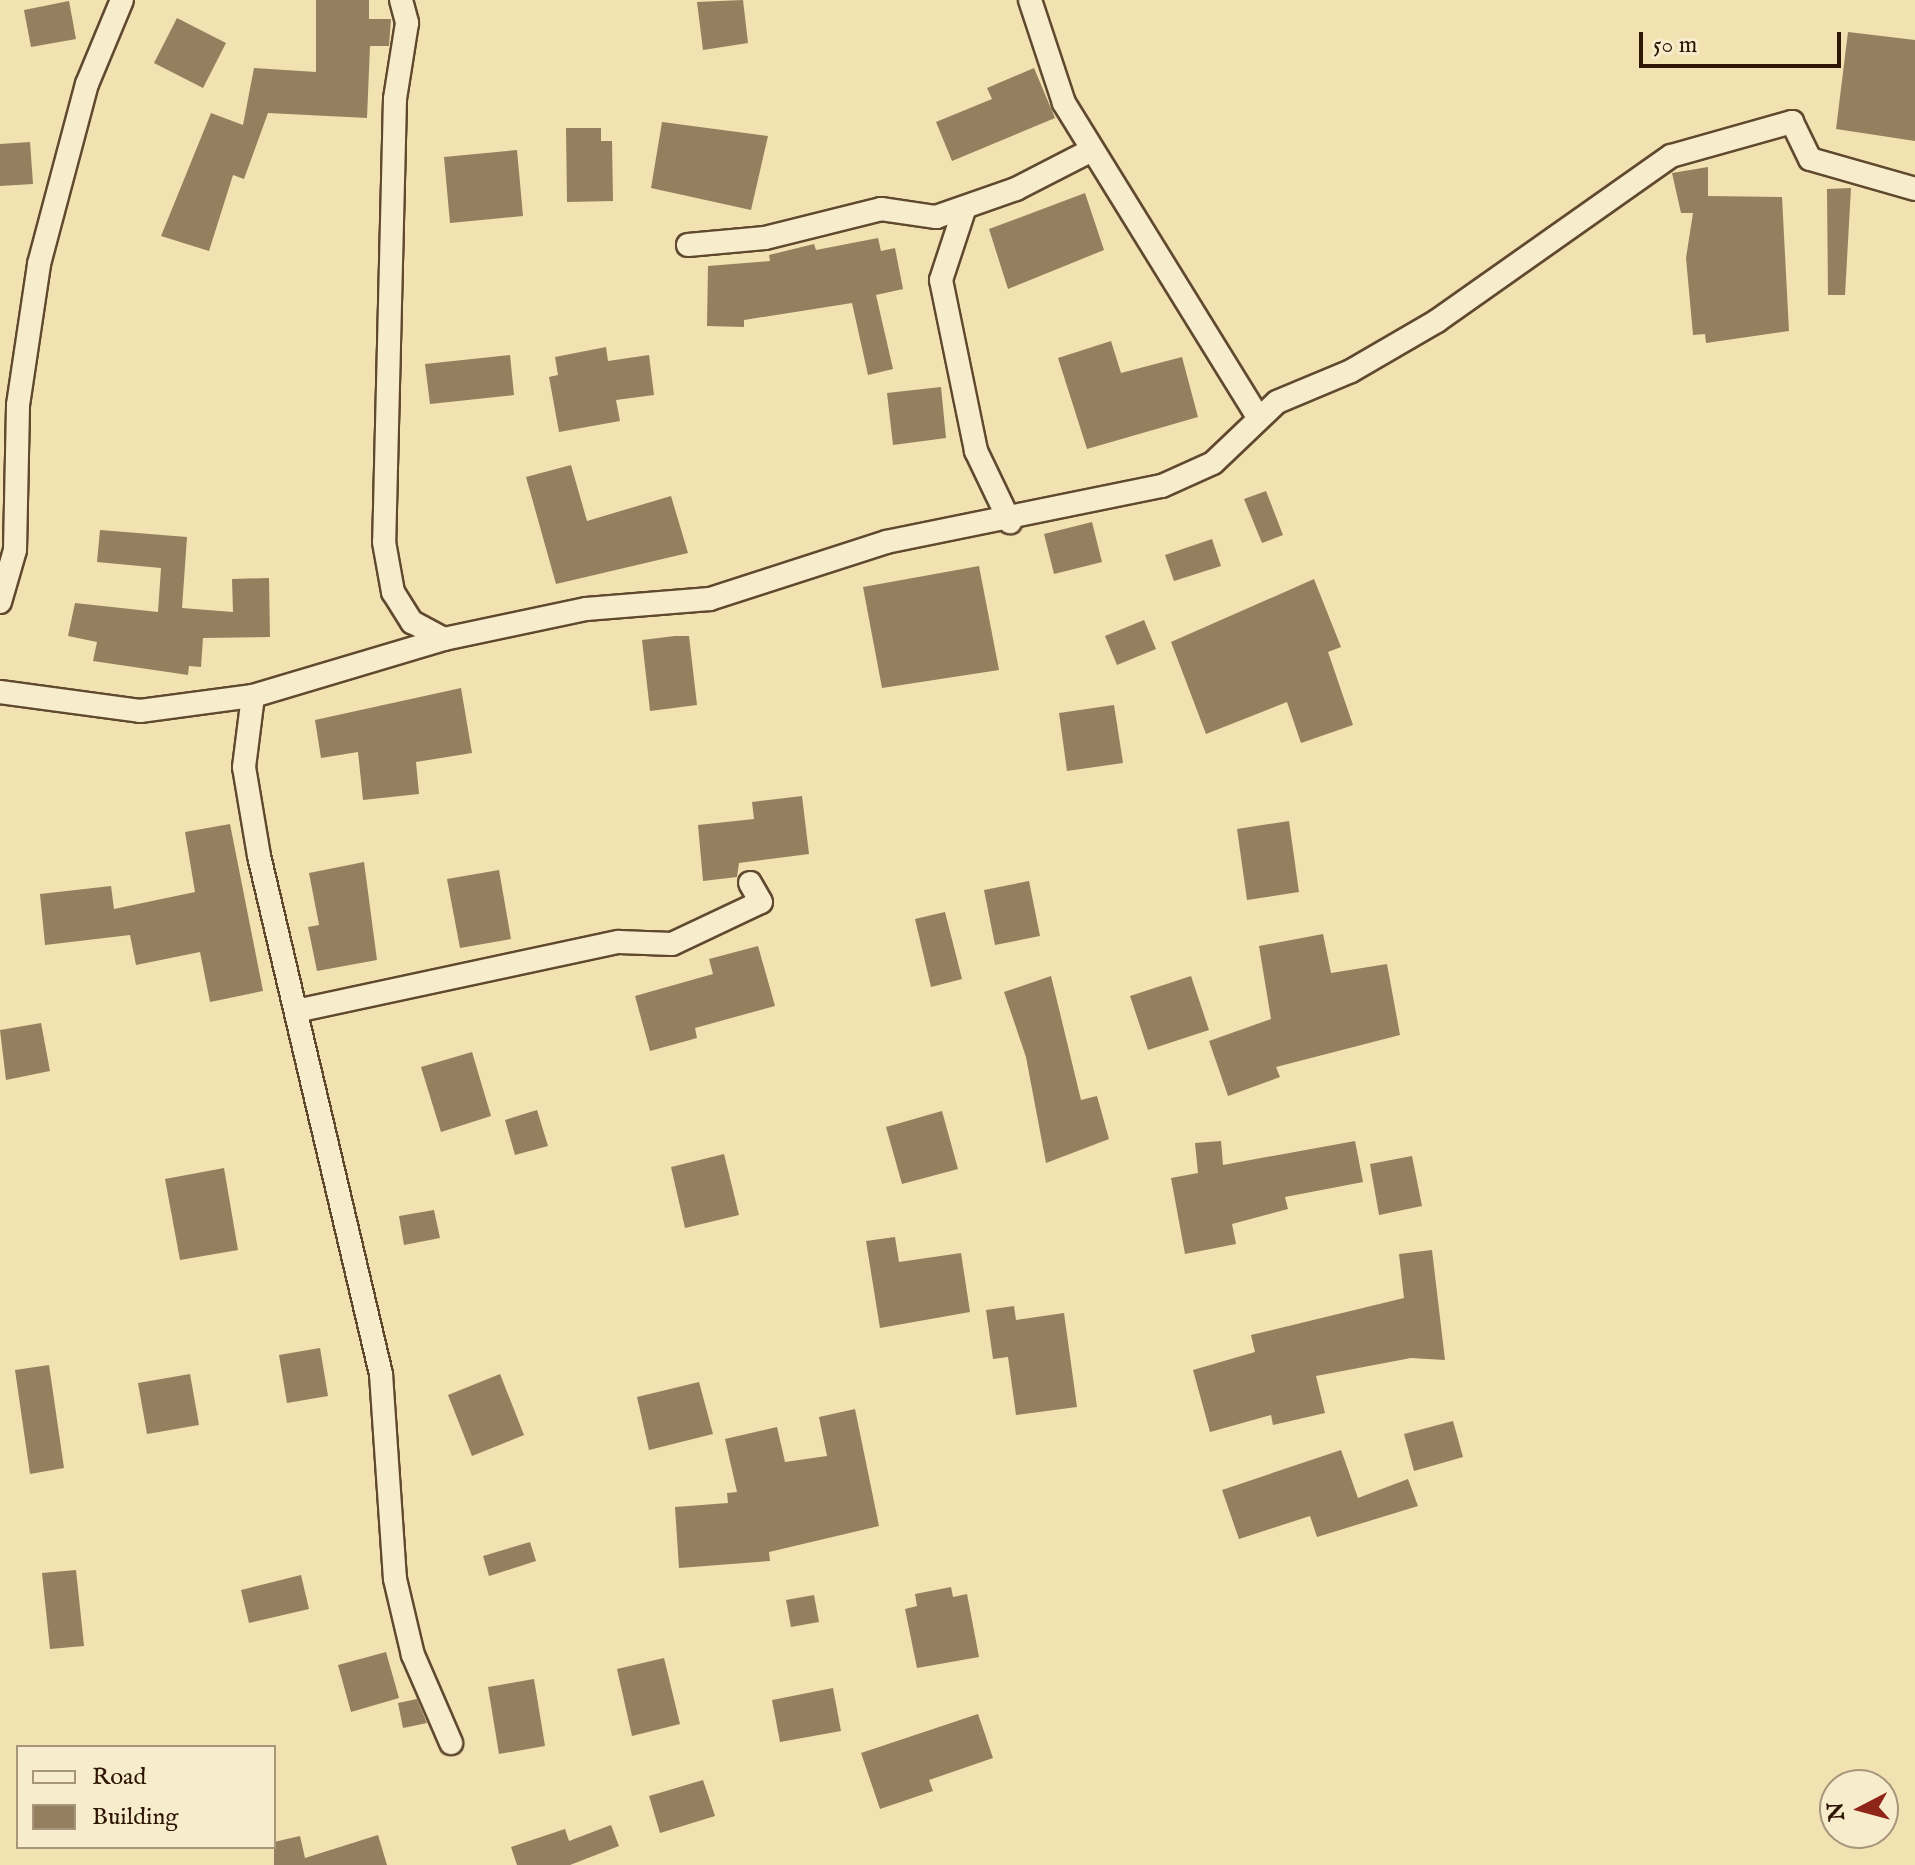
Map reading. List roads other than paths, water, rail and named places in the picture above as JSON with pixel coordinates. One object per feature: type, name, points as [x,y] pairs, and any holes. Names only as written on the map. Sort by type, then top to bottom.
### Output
[{"type":"street","points":[[0,602],[15,550],[18,405],[39,264],[87,84],[122,0]]},
{"type":"street","points":[[401,0],[407,23],[395,99],[384,542],[393,592],[412,622],[444,639]]},
{"type":"street","points":[[1030,0],[1040,46],[1092,150],[1258,417]]},
{"type":"street","points":[[0,692],[140,711],[253,696],[444,639],[586,609],[710,599],[861,548],[1010,522],[1162,486],[1213,463],[1258,417],[1437,321],[1671,156],[1792,122],[1810,159],[1915,189]]},
{"type":"street","points":[[688,245],[765,238],[881,209],[936,217],[964,210],[1092,150]]},
{"type":"street","points":[[964,210],[941,280],[976,451],[1010,522]]},
{"type":"street","points":[[253,696],[244,767],[296,1011],[381,1374],[395,1579],[413,1655],[451,1743]]},
{"type":"street","points":[[296,1011],[619,942],[672,944],[761,902],[750,883]]}]
